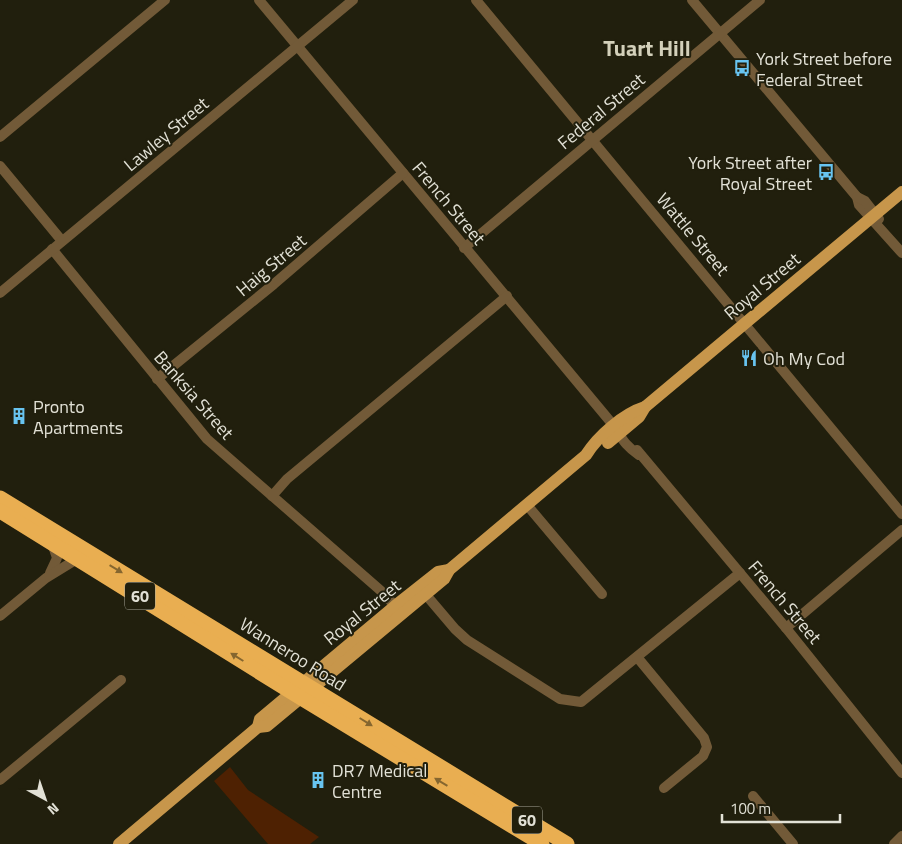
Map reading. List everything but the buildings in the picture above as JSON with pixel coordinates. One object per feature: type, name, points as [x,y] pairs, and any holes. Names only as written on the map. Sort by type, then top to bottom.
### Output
[{"type":"highway","name":"Wanneroo Road","points":[[0,498],[567,844]]},
{"type":"highway","name":"Wanneroo Road","points":[[0,512],[542,844]]},
{"type":"main road","name":"Royal Street","points":[[119,844],[258,727],[267,726],[296,695],[396,611],[423,591],[438,572],[449,570],[586,455],[598,452],[618,430],[639,417],[645,407],[902,192]]},
{"type":"street","points":[[0,138],[165,0]]},
{"type":"street","name":"French Street","points":[[259,0],[464,248],[507,296],[786,628],[902,773]]},
{"type":"street","name":"Lawley Street","points":[[0,294],[353,0]]},
{"type":"street","name":"Wattle Street","points":[[476,0],[746,323],[902,514]]},
{"type":"street","points":[[692,0],[857,197],[865,201],[873,216],[890,232],[893,241],[902,253]]},
{"type":"street","name":"Federal Street","points":[[464,248],[760,0]]},
{"type":"street","points":[[0,166],[62,241]]},
{"type":"street","name":"Haig Street","points":[[157,379],[274,284],[403,173]]},
{"type":"street","name":"Banksia Street","points":[[52,249],[207,439],[374,587],[396,611]]},
{"type":"street","points":[[272,496],[287,479],[507,296]]},
{"type":"street","points":[[527,505],[602,594]]},
{"type":"street","points":[[786,628],[902,530]]},
{"type":"street","points":[[46,578],[56,564],[57,558],[52,543]]},
{"type":"street","points":[[0,616],[46,578],[77,558]]},
{"type":"street","points":[[423,591],[455,630],[467,640],[560,698],[581,702],[740,573]]},
{"type":"street","points":[[637,658],[704,738],[707,747],[703,756],[664,788]]},
{"type":"street","points":[[0,780],[122,680]]},
{"type":"street","points":[[753,796],[793,844]]},
{"type":"shaded area","points":[[230,767],[248,790],[319,837],[310,844],[268,844],[214,781]]},
{"type":"place","name":"York Street before Federal Street","points":[[742,68]]},
{"type":"place","name":"York Street after Royal Street","points":[[826,172]]},
{"type":"place","name":"Oh My Cod","points":[[749,358]]},
{"type":"place","name":"Pronto Apartments","points":[[19,416]]},
{"type":"place","name":"DR7 Medical Centre","points":[[318,780]]},
{"type":"district","name":"Tuart Hill","points":[[647,48]]}]
